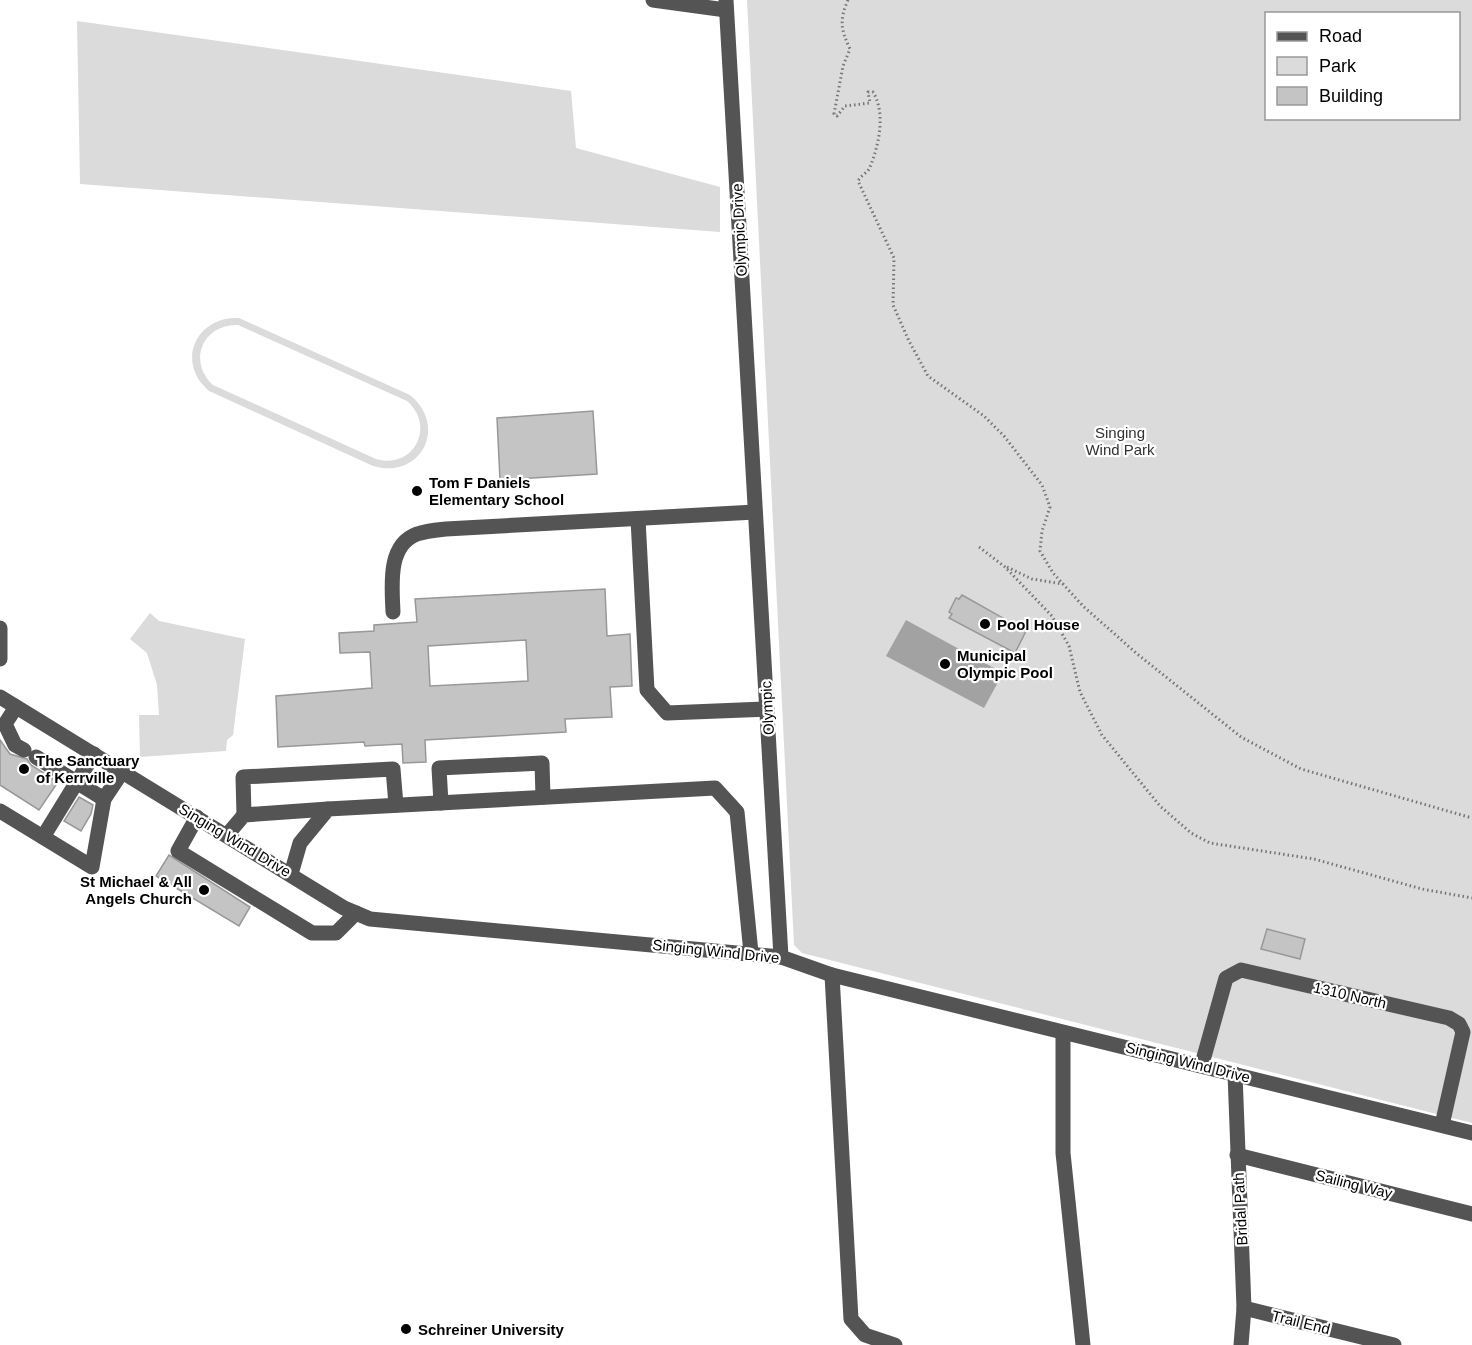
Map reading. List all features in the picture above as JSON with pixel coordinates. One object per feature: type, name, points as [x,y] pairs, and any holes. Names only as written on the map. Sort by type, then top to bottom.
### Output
[{"type":"street","points":[[653,0],[726,5]]},
{"type":"street","name":"Olympic Drive","points":[[726,5],[753,459]]},
{"type":"street","name":"Olympic","points":[[753,459],[781,957]]},
{"type":"street","points":[[393,612],[392,565],[400,549],[415,534],[446,529],[756,512]]},
{"type":"street","points":[[638,519],[647,690],[667,713],[767,709]]},
{"type":"street","points":[[0,628],[0,659]]},
{"type":"street","name":"Singing Wind Drive","points":[[0,698],[356,913],[370,919],[781,957],[832,975],[1063,1033],[1202,1064],[1472,1133]]},
{"type":"street","points":[[16,707],[5,724],[15,745],[104,799]]},
{"type":"street","points":[[43,837],[94,754]]},
{"type":"street","points":[[441,802],[439,768],[542,763],[543,797]]},
{"type":"street","points":[[227,835],[244,814],[243,777],[393,770],[396,805]]},
{"type":"street","points":[[0,811],[92,867],[104,799],[122,772]]},
{"type":"street","points":[[244,814],[715,788],[737,812],[751,953]]},
{"type":"street","points":[[291,874],[300,843],[328,809]]},
{"type":"street","points":[[197,817],[178,851],[312,933],[336,933],[356,913]]},
{"type":"street","name":"1310 North","points":[[1202,1064],[1226,978],[1241,970],[1449,1018],[1459,1024],[1464,1032],[1442,1125]]},
{"type":"street","points":[[832,975],[851,1319],[865,1335],[895,1345]]},
{"type":"street","points":[[1063,1033],[1064,1153],[1083,1345]]},
{"type":"street","name":"Bridal Path","points":[[1235,1074],[1244,1308],[1241,1345]]},
{"type":"street","name":"Sailing Way","points":[[1237,1155],[1472,1214]]},
{"type":"street","name":"Trail End","points":[[1244,1308],[1394,1345]]},
{"type":"path","points":[[849,0],[841,16],[842,32],[850,49],[843,66],[834,114],[837,116],[845,106],[870,104],[868,92],[873,92],[878,102],[879,135],[869,170],[858,181],[894,258],[893,305],[928,376],[984,416],[1004,436],[1042,485],[1050,507],[1041,531],[1040,551],[1063,584],[1136,653],[1241,737],[1301,769],[1472,818]]},
{"type":"path","points":[[979,547],[1005,567],[1062,630],[1069,646],[1080,692],[1102,735],[1160,806],[1191,833],[1210,843],[1314,859],[1422,889],[1472,898]]},
{"type":"path","points":[[1005,567],[1032,579],[1063,584]]},
{"type":"green space","name":"Singing Wind Park","points":[[747,0],[1472,0],[1472,1123],[802,953],[794,945]]},
{"type":"green space","points":[[77,21],[571,91],[576,148],[720,187],[720,232],[80,184]]},
{"type":"green space","points":[[239,318],[410,395],[422,408],[427,422],[428,435],[424,448],[416,458],[404,465],[390,468],[373,466],[209,391],[193,367],[192,355],[195,343],[202,333],[211,324],[224,319]],"holes":[[[238,325],[407,401],[416,411],[420,422],[417,443],[401,458],[389,461],[376,459],[213,385],[205,375],[200,355],[208,337],[226,326]]]},
{"type":"green space","points":[[150,613],[159,621],[245,639],[233,735],[227,740],[226,751],[140,757],[139,715],[159,715],[157,685],[147,653],[130,639]]},
{"type":"shaded area","name":"Municipal Olympic Pool","points":[[906,620],[1003,673],[984,708],[886,656]]},
{"type":"building","points":[[593,411],[597,474],[500,480],[497,418]]},
{"type":"building","points":[[605,589],[607,636],[630,634],[632,686],[610,687],[612,717],[565,719],[566,732],[425,740],[426,762],[403,763],[402,744],[365,746],[364,742],[278,747],[276,696],[372,688],[370,652],[340,653],[339,633],[374,631],[374,625],[417,622],[415,599]],"holes":[[[526,640],[528,681],[430,686],[428,646]]]},
{"type":"building","name":"Pool House","points":[[962,595],[1026,631],[1015,653],[949,618],[952,614],[949,612],[956,598],[959,599]]},
{"type":"building","name":"The Sanctuary of Kerrville","points":[[0,740],[10,754],[27,759],[31,765],[58,782],[39,810],[0,785]]},
{"type":"building","points":[[79,797],[93,805],[91,814],[81,831],[64,821]]},
{"type":"building","name":"St Michael & All Angels Church","points":[[169,855],[250,907],[239,926],[156,876]]},
{"type":"building","points":[[1267,929],[1305,939],[1300,959],[1261,949]]},
{"type":"place","name":"Tom F Daniels Elementary School","points":[[417,491]]},
{"type":"place","name":"Pool House","points":[[985,624]]},
{"type":"place","name":"Municipal Olympic Pool","points":[[945,664]]},
{"type":"place","name":"The Sanctuary of Kerrville","points":[[24,769]]},
{"type":"place","name":"St Michael & All Angels Church","points":[[204,890]]},
{"type":"place","name":"Schreiner University","points":[[406,1329]]}]
